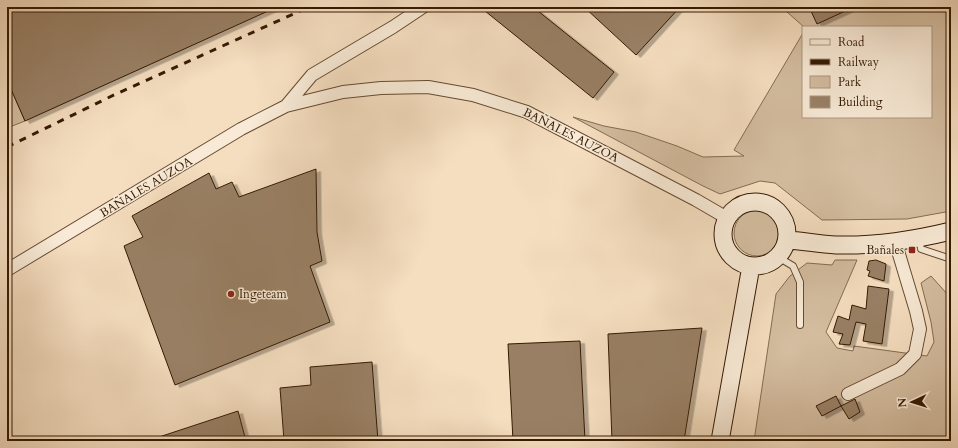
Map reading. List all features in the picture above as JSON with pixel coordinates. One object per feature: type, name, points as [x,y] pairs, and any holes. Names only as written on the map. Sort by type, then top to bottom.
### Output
[{"type":"street","name":"BAÑALES AUZOA","points":[[286,106],[312,74],[393,27],[423,7]]},
{"type":"street","name":"BAÑALES AUZOA","points":[[7,270],[241,130],[286,106],[343,92],[380,88],[428,87],[473,95],[527,112],[696,200],[727,218]]},
{"type":"street","points":[[751,202],[761,202],[779,212],[784,220],[787,230],[787,240],[784,249],[778,257],[770,263],[761,266],[751,266],[739,261],[729,252],[723,236],[724,227],[727,218],[733,210],[741,205],[751,202]]},
{"type":"street","points":[[787,240],[836,245],[870,244],[951,231]]},
{"type":"street","points":[[848,394],[900,369],[915,354],[920,329],[895,241]]},
{"type":"street","points":[[720,441],[751,266]]},
{"type":"lane","points":[[918,237],[921,249],[951,259]]},
{"type":"lane","points":[[778,257],[793,266],[800,282],[800,325]]},
{"type":"green space","points":[[791,7],[950,7],[951,211],[907,219],[822,220],[775,183],[760,181],[720,194],[573,117],[604,126],[636,132],[677,146],[703,157],[744,156],[734,150],[802,35],[802,118],[932,118],[932,26],[803,26],[787,12]]},
{"type":"green space","points":[[7,80],[25,121],[7,128]]},
{"type":"green space","points":[[757,210],[770,214],[776,220],[780,233],[776,246],[770,252],[757,256],[744,252],[738,246],[734,233],[738,220],[744,214]]},
{"type":"green space","points":[[835,260],[857,260],[826,332],[837,348],[853,351],[854,346],[927,356],[934,342],[931,322],[921,283],[931,276],[949,296],[951,304],[951,441],[754,441],[776,294],[790,276],[807,263],[832,265]]},
{"type":"building","points":[[7,7],[277,7],[25,121],[7,80]]},
{"type":"building","points":[[480,7],[533,7],[614,72],[593,98]]},
{"type":"building","points":[[584,7],[680,7],[636,55]]},
{"type":"building","points":[[816,7],[854,7],[817,24],[810,9]]},
{"type":"building","name":"Ingeteam","points":[[316,169],[317,232],[322,261],[310,266],[330,322],[175,385],[124,246],[143,237],[132,216],[209,173],[216,189],[232,182],[239,197]]},
{"type":"building","points":[[876,260],[886,264],[884,281],[868,276],[870,271],[867,270],[869,261]]},
{"type":"building","points":[[868,286],[889,289],[882,344],[863,341],[866,324],[856,322],[850,345],[839,344],[843,334],[833,332],[838,316],[849,320],[852,305],[866,309]]},
{"type":"building","points":[[702,328],[684,441],[612,441],[608,334]]},
{"type":"building","points":[[580,341],[585,441],[513,441],[508,344]]},
{"type":"building","points":[[372,362],[378,441],[284,441],[280,388],[311,385],[310,367]]},
{"type":"building","points":[[836,396],[841,406],[822,416],[816,406]]},
{"type":"building","points":[[855,399],[860,412],[849,419],[841,406]]},
{"type":"building","points":[[238,411],[246,441],[157,441],[156,438]]},
{"type":"railway","points":[[7,147],[116,94],[309,7]]},
{"type":"place","name":"Bañales","points":[[912,250]]},
{"type":"place","name":"Ingeteam","points":[[231,294]]}]
